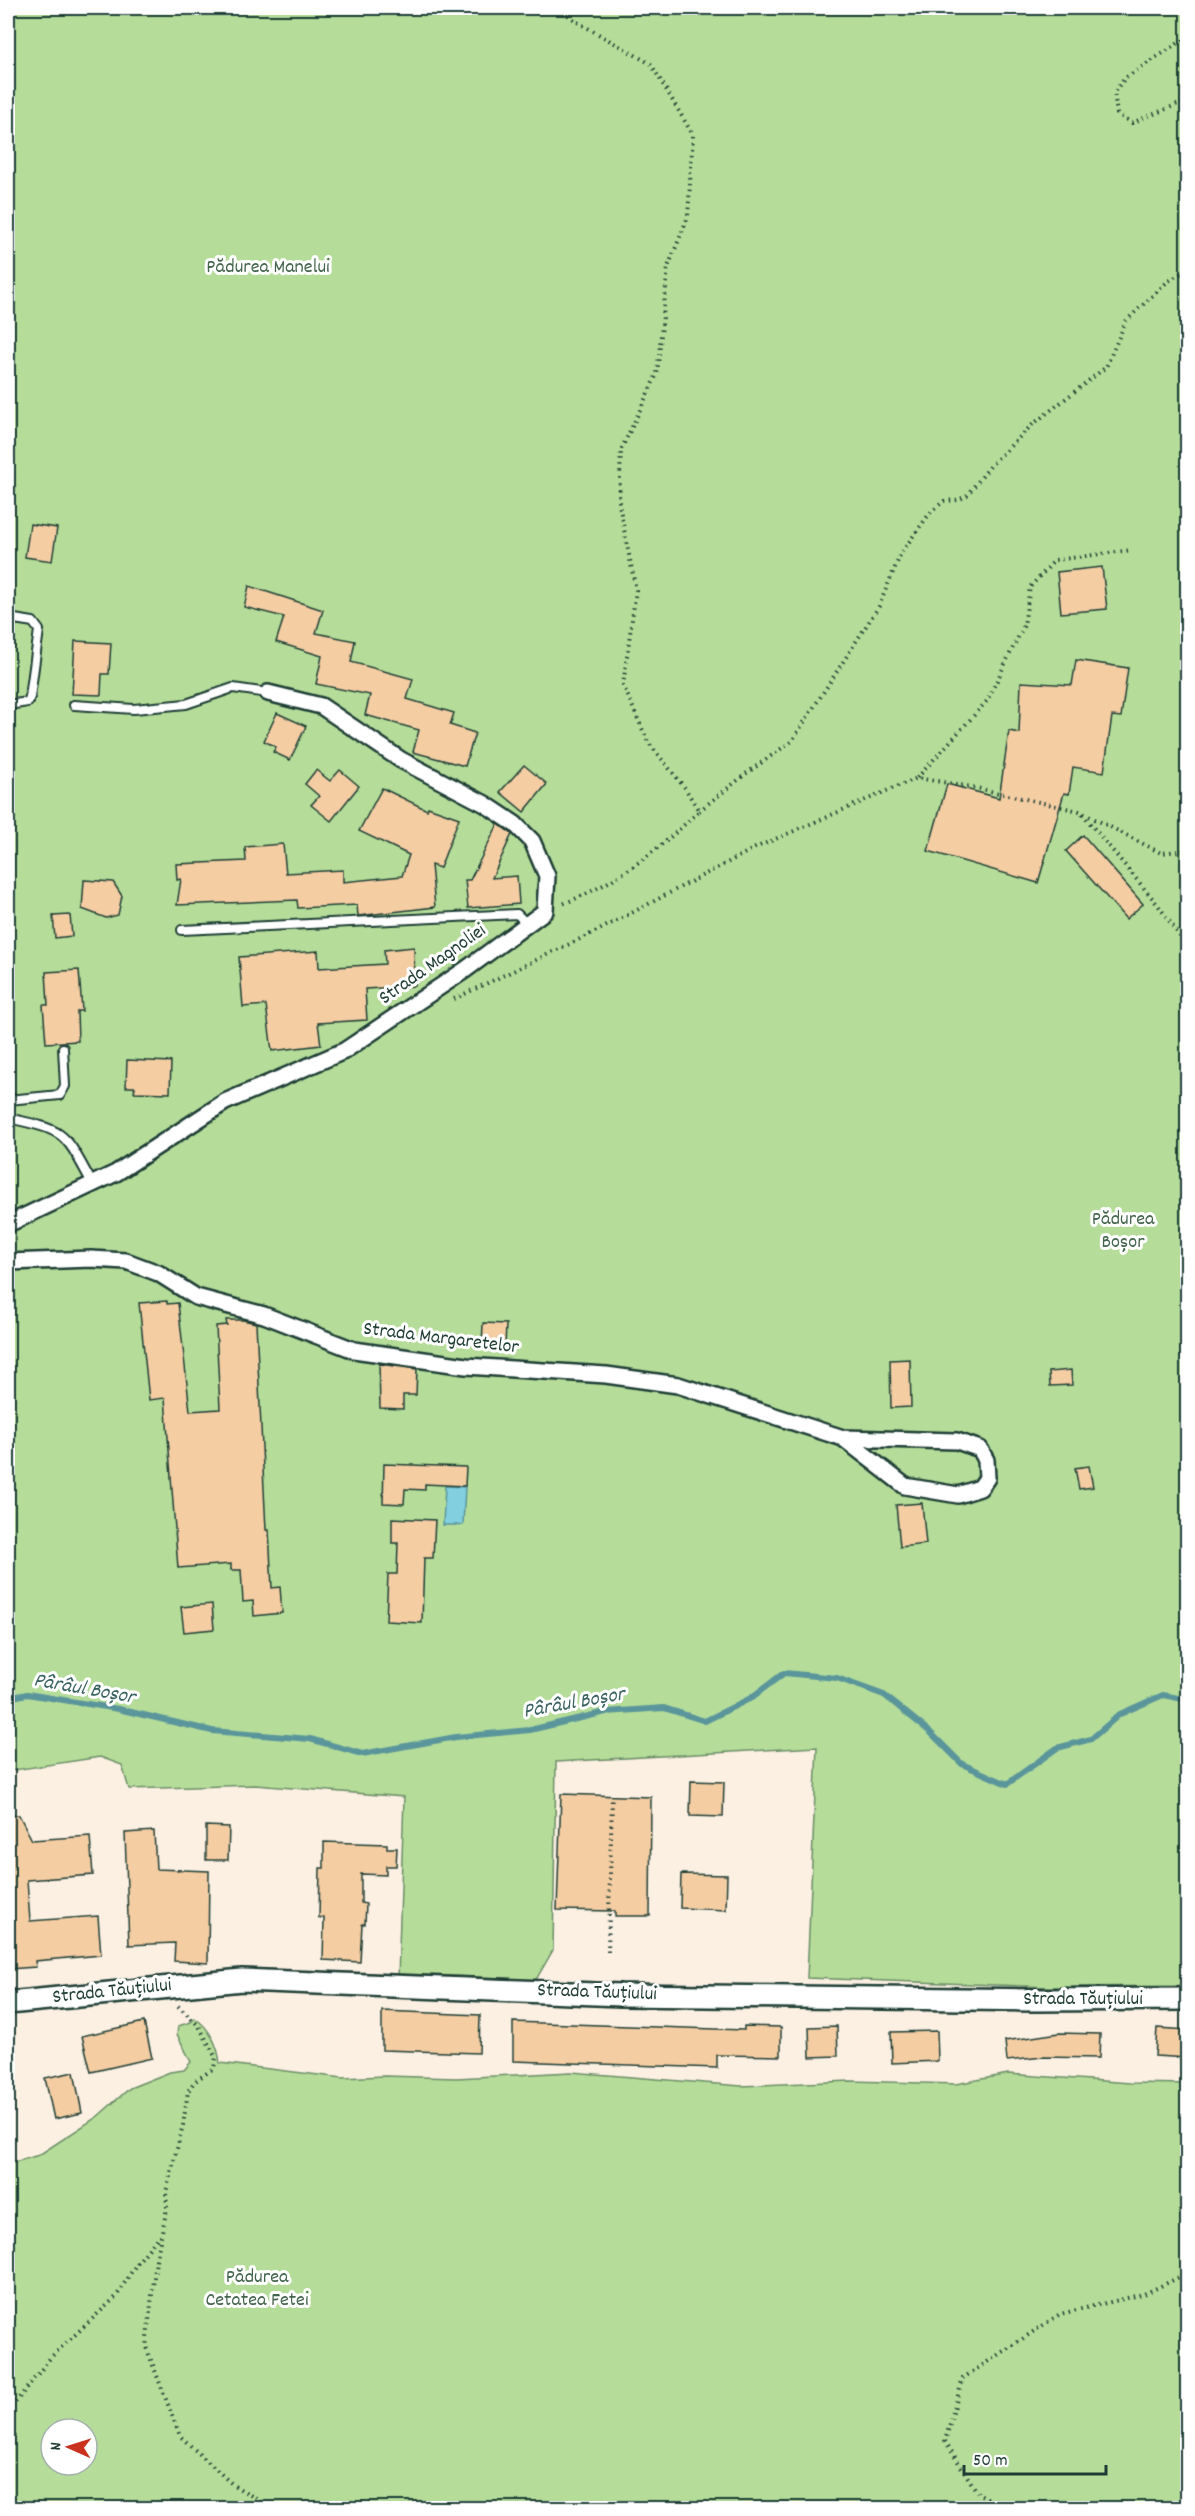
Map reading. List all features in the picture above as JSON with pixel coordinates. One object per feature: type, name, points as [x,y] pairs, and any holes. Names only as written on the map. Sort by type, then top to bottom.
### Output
[{"type":"main road","name":"Strada Tăuțiului","points":[[8,2003],[242,1980],[632,1995],[1036,2001],[1188,1999]]},
{"type":"street","points":[[268,693],[321,706],[401,760],[485,804],[515,824],[532,841],[547,876],[545,910]]},
{"type":"street","name":"Strada Magnoliei","points":[[8,1224],[93,1185],[225,1102],[344,1051],[465,970],[545,910]]},
{"type":"street","name":"Strada Margaretelor","points":[[8,1262],[91,1259],[126,1261],[159,1273],[196,1297],[264,1316],[354,1350],[466,1366],[606,1375],[678,1385],[843,1438],[957,1441],[980,1449],[986,1460],[987,1478],[980,1488],[958,1495],[905,1486],[843,1438]]},
{"type":"lane","points":[[8,618],[33,622],[39,630],[28,702],[8,705]]},
{"type":"lane","points":[[74,705],[134,709],[186,705],[233,688],[268,693]]},
{"type":"lane","points":[[182,930],[517,914],[527,924]]},
{"type":"lane","points":[[8,1100],[60,1095],[65,1086],[63,1048]]},
{"type":"lane","points":[[8,1118],[50,1127],[68,1140],[93,1185]]},
{"type":"path","points":[[558,8],[579,23],[651,64],[693,135],[688,217],[668,267],[657,374],[621,450],[619,504],[636,590],[623,685],[648,742],[685,788],[699,811]]},
{"type":"path","points":[[1188,37],[1125,78],[1114,92],[1118,114],[1132,123],[1188,100]]},
{"type":"path","points":[[545,910],[595,892],[658,849],[699,811],[792,741],[879,606],[901,553],[930,513],[944,501],[959,500],[968,495],[992,464],[1032,425],[1106,367],[1126,321],[1167,282],[1188,270]]},
{"type":"path","points":[[447,1002],[601,929],[757,847],[917,778],[987,701],[1024,625],[1030,587],[1056,560],[1132,550]]},
{"type":"path","points":[[917,778],[972,787],[1079,811],[1161,853],[1188,850]]},
{"type":"path","points":[[1079,811],[1158,905],[1188,948]]},
{"type":"path","points":[[608,1952],[612,1799]]},
{"type":"path","points":[[154,1987],[199,2026],[216,2058],[214,2068],[194,2082],[188,2091],[183,2126],[166,2192],[167,2208],[160,2235],[147,2347],[180,2436],[232,2484],[271,2508]]},
{"type":"path","points":[[8,2412],[51,2356],[116,2297],[137,2263],[160,2235]]},
{"type":"path","points":[[1010,2508],[979,2495],[945,2441],[963,2378],[1060,2314],[1144,2294],[1188,2273]]},
{"type":"green space","points":[[8,8],[1187,8],[1187,1986],[1052,1987],[807,1978],[817,1747],[556,1762],[553,1950],[534,1983],[398,1979],[404,1797],[255,1785],[129,1789],[122,1765],[100,1757],[8,1771]]},
{"type":"green space","name":"Pădurea Cetatea Fetei","points":[[195,2018],[200,2022],[209,2032],[215,2044],[220,2063],[343,2078],[384,2076],[457,2078],[571,2072],[741,2086],[851,2081],[956,2084],[1008,2074],[1130,2083],[1187,2084],[1187,2508],[8,2508],[8,2164],[39,2155],[97,2117],[130,2088],[170,2072],[184,2070],[191,2062],[177,2034],[178,2026],[191,2022]]},
{"type":"water","points":[[445,1486],[465,1487],[463,1525],[443,1525]]},
{"type":"building","points":[[30,524],[57,528],[52,561],[25,557]]},
{"type":"building","points":[[1102,567],[1107,609],[1061,613],[1057,572]]},
{"type":"building","points":[[249,586],[323,610],[316,633],[355,641],[351,662],[413,679],[407,699],[454,713],[450,725],[475,733],[465,766],[413,752],[419,730],[365,715],[370,695],[316,684],[322,656],[276,642],[284,617],[244,607]]},
{"type":"building","points":[[75,641],[111,643],[109,674],[102,674],[101,695],[72,694]]},
{"type":"building","points":[[1076,660],[1128,668],[1121,717],[1112,716],[1104,772],[1073,767],[1069,794],[1064,793],[1038,883],[928,851],[947,784],[999,798],[1009,731],[1019,733],[1021,682],[1072,685]]},
{"type":"building","points":[[277,713],[306,726],[290,760],[273,752],[276,747],[264,741]]},
{"type":"building","points":[[524,765],[547,784],[524,812],[500,792]]},
{"type":"building","points":[[316,770],[330,781],[340,770],[359,786],[331,821],[311,805],[319,796],[305,784]]},
{"type":"building","points":[[382,788],[427,810],[428,807],[459,818],[440,868],[431,865],[435,907],[358,916],[357,905],[298,908],[297,900],[177,905],[181,879],[177,880],[176,864],[246,861],[245,847],[283,844],[286,873],[343,870],[343,882],[402,876],[409,855],[359,831]]},
{"type":"building","points":[[498,824],[512,834],[492,878],[517,876],[519,904],[468,908],[465,880],[470,880]]},
{"type":"building","points":[[1083,835],[1143,904],[1126,919],[1066,851]]},
{"type":"building","points":[[84,880],[113,882],[122,896],[118,915],[106,918],[82,909]]},
{"type":"building","points":[[70,915],[72,936],[55,938],[53,916]]},
{"type":"building","points":[[414,947],[415,986],[365,989],[367,1020],[318,1023],[321,1045],[272,1051],[266,1005],[243,1007],[239,957],[318,951],[319,968],[385,964],[384,950]]},
{"type":"building","points":[[79,970],[82,1011],[77,1011],[78,1041],[46,1043],[43,1005],[48,1005],[46,972]]},
{"type":"building","points":[[127,1060],[171,1062],[170,1093],[134,1092],[135,1087],[126,1087]]},
{"type":"building","points":[[167,1301],[167,1304],[178,1303],[190,1411],[220,1409],[216,1326],[227,1325],[226,1320],[256,1323],[266,1530],[269,1530],[272,1588],[280,1587],[282,1613],[254,1616],[253,1601],[243,1602],[241,1570],[231,1570],[231,1564],[178,1568],[165,1398],[149,1400],[139,1303]]},
{"type":"building","points":[[483,1323],[506,1324],[505,1347],[482,1346]]},
{"type":"building","points":[[910,1359],[911,1407],[891,1408],[890,1360]]},
{"type":"building","points":[[379,1364],[417,1369],[416,1395],[403,1395],[403,1409],[380,1408]]},
{"type":"building","points":[[1071,1370],[1072,1385],[1050,1386],[1049,1372]]},
{"type":"building","points":[[384,1464],[466,1467],[465,1486],[425,1484],[425,1490],[405,1489],[404,1504],[383,1503]]},
{"type":"building","points":[[1089,1466],[1093,1487],[1079,1489],[1075,1468]]},
{"type":"building","points":[[922,1503],[926,1544],[900,1547],[896,1505]]},
{"type":"building","points":[[392,1518],[435,1520],[433,1558],[424,1558],[422,1623],[386,1621],[388,1574],[397,1574],[398,1543],[392,1543]]},
{"type":"building","points":[[212,1604],[214,1629],[184,1632],[181,1607]]},
{"type":"building","points":[[691,1781],[724,1782],[723,1817],[690,1816]]},
{"type":"building","points":[[561,1794],[651,1797],[650,1916],[615,1916],[615,1911],[557,1910]]},
{"type":"building","points":[[8,1815],[19,1815],[32,1840],[90,1836],[93,1875],[27,1880],[30,1921],[98,1916],[101,1955],[35,1961],[36,1967],[8,1969]]},
{"type":"building","points":[[206,1826],[229,1827],[228,1860],[206,1860]]},
{"type":"building","points":[[154,1831],[156,1869],[209,1871],[208,1963],[174,1961],[175,1943],[129,1945],[125,1833]]},
{"type":"building","points":[[324,1842],[387,1844],[387,1848],[397,1848],[396,1866],[386,1866],[386,1875],[361,1874],[361,1903],[366,1904],[365,1924],[362,1924],[360,1962],[323,1960],[324,1918],[319,1918],[320,1868],[324,1868]]},
{"type":"building","points":[[681,1874],[727,1875],[726,1910],[680,1908]]},
{"type":"building","points":[[382,2011],[480,2015],[479,2053],[382,2050]]},
{"type":"building","points":[[144,2022],[152,2058],[91,2072],[82,2036]]},
{"type":"building","points":[[513,2022],[744,2030],[744,2026],[781,2027],[781,2056],[717,2055],[717,2068],[513,2061]]},
{"type":"building","points":[[837,2026],[838,2056],[810,2057],[809,2027]]},
{"type":"building","points":[[1157,2028],[1188,2030],[1188,2058],[1155,2056]]},
{"type":"building","points":[[937,2031],[938,2061],[892,2063],[891,2032]]},
{"type":"building","points":[[1059,2033],[1100,2034],[1099,2058],[1043,2057],[1007,2061],[1005,2041]]},
{"type":"building","points":[[74,2072],[82,2113],[54,2119],[45,2078]]},
{"type":"waterway","name":"Pârâul Boșor","points":[[8,1698],[27,1694],[118,1709],[212,1731],[310,1739],[362,1754],[456,1737],[530,1730],[606,1712],[664,1708],[705,1721],[751,1698],[784,1673],[837,1678],[884,1695],[930,1732],[962,1764],[1007,1784],[1057,1748],[1091,1739],[1120,1714],[1163,1695],[1188,1700]]},
{"type":"park label","name":"Pădurea Manelui","points":[[268,268]]},
{"type":"park label","name":"Pădurea Boșor","points":[[1123,1232]]}]
